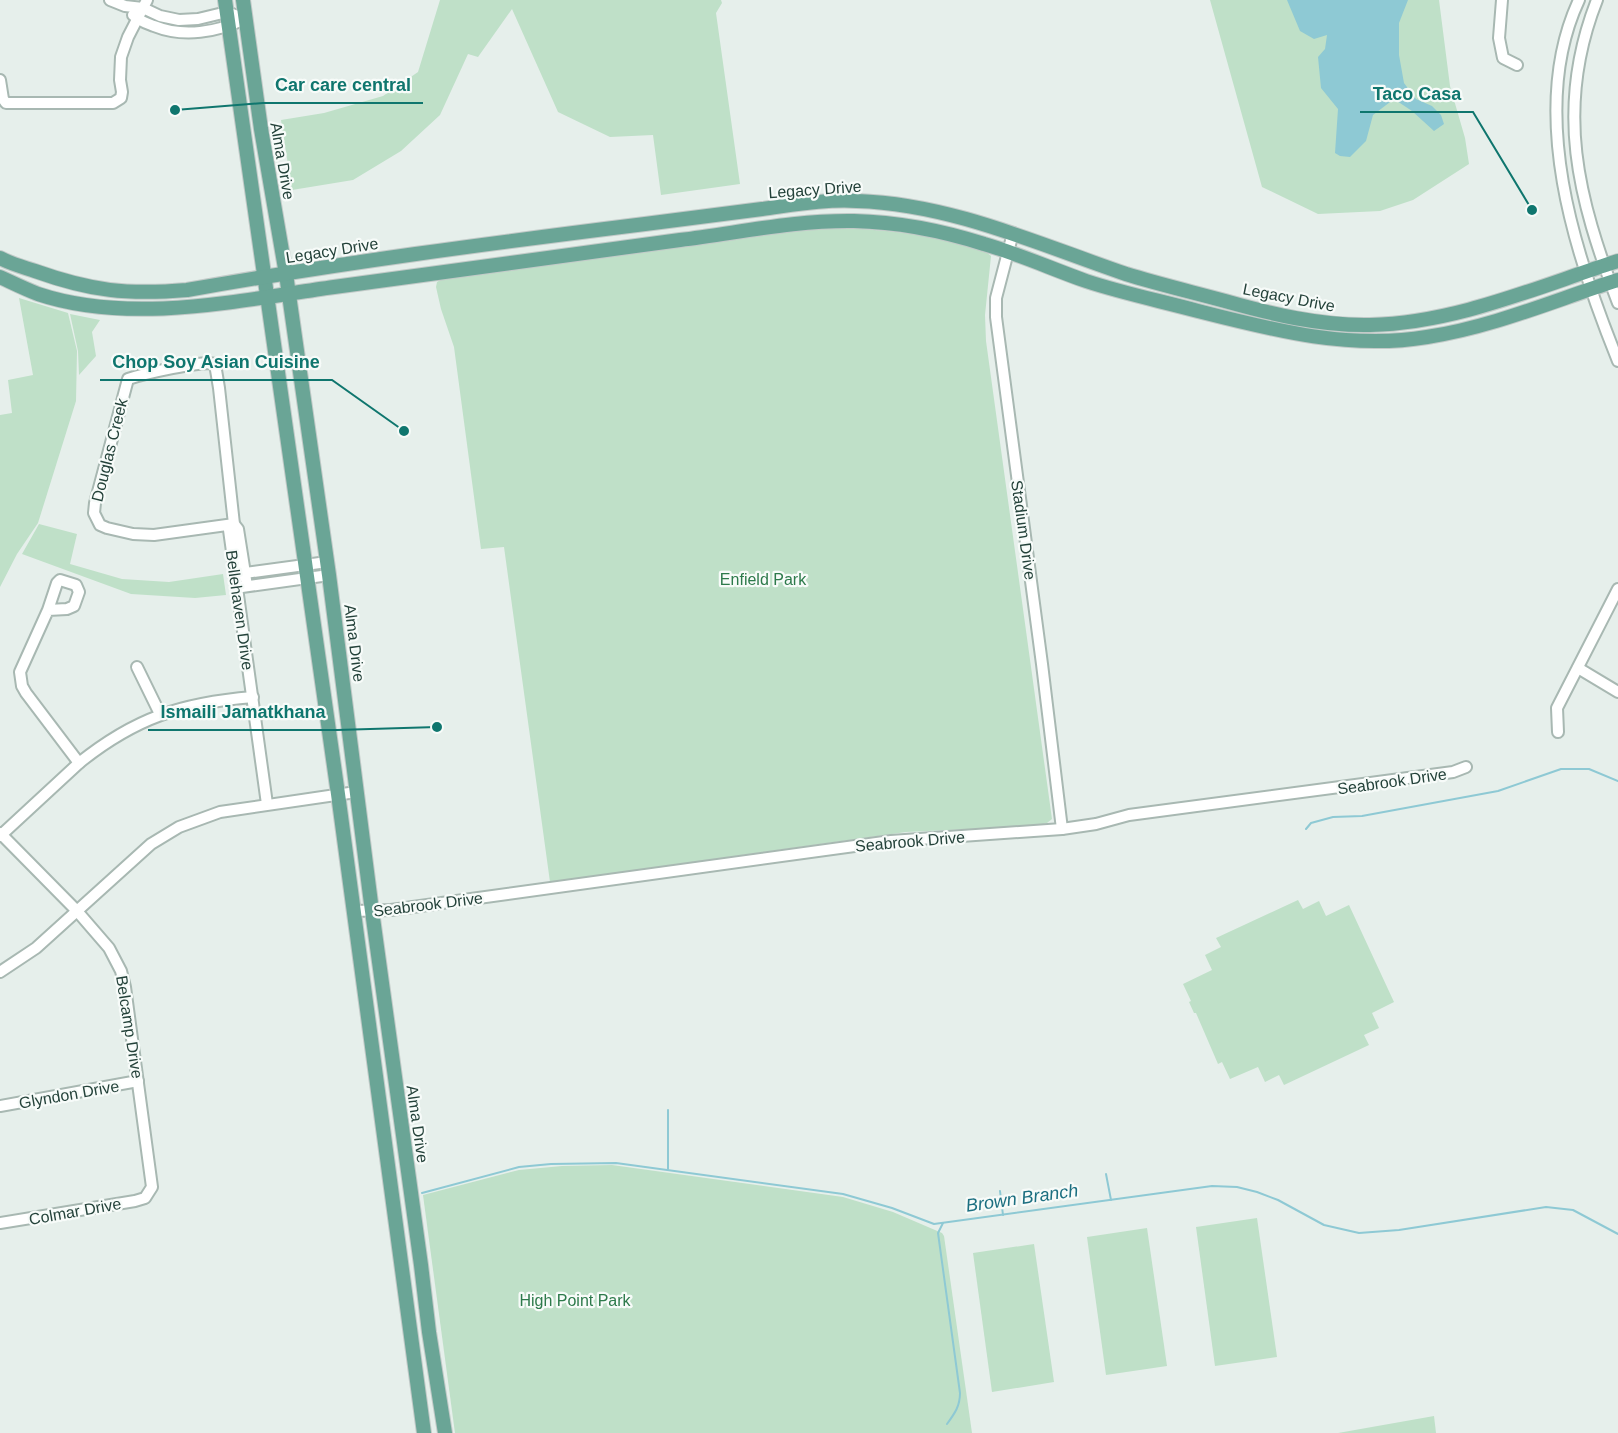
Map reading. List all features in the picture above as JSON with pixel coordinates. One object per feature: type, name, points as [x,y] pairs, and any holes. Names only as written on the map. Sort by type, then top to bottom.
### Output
[{"type":"main road","name":"Alma Drive","points":[[243,0],[261,129],[286,274],[328,568],[372,911],[429,1332],[445,1433]]},
{"type":"main road","name":"Alma Drive","points":[[227,13],[338,794],[424,1433]]},
{"type":"main road","points":[[243,131],[261,129]]},
{"type":"main road","name":"Legacy Drive","points":[[0,258],[65,282],[97,290],[160,292],[187,290],[566,234],[793,205],[855,200],[896,204],[941,213],[1013,233],[1128,274],[1246,307],[1328,323],[1383,324],[1448,315],[1618,261]]},
{"type":"main road","name":"Legacy Drive","points":[[0,277],[36,293],[93,305],[165,309],[266,298],[785,225],[855,221],[904,226],[953,235],[1008,252],[1089,282],[1240,322],[1319,338],[1382,342],[1455,333],[1614,281]]},
{"type":"main road","points":[[566,234],[571,254]]},
{"type":"main road","points":[[427,253],[430,274]]},
{"type":"main road","points":[[93,305],[97,290]]},
{"type":"main road","points":[[1240,322],[1246,307]]},
{"type":"main road","points":[[1382,342],[1383,324]]},
{"type":"main road","points":[[290,462],[312,456]]},
{"type":"main road","points":[[381,1113],[399,1109]]},
{"type":"street","points":[[110,0],[125,6],[138,19],[159,28],[178,32],[204,32],[227,13]]},
{"type":"street","points":[[1502,0],[1499,38],[1503,58],[1516,65]]},
{"type":"street","points":[[1579,0],[1560,60],[1557,137],[1563,189],[1586,272],[1618,361]]},
{"type":"street","points":[[1597,0],[1579,60],[1574,102],[1574,137],[1576,159],[1590,225],[1603,266],[1614,281],[1618,303]]},
{"type":"street","points":[[125,6],[145,4],[160,16],[179,20],[227,13],[245,19]]},
{"type":"street","points":[[0,80],[3,99],[6,103],[113,103],[121,98],[122,57],[128,37],[145,4]]},
{"type":"street","points":[[1557,137],[1574,137]]},
{"type":"street","name":"Stadium Drive","points":[[1013,233],[996,298],[996,316],[1062,829]]},
{"type":"street","name":"Bellehaven Drive","points":[[128,379],[213,363],[216,367],[234,524],[229,530],[242,587],[252,697],[267,804]]},
{"type":"street","name":"Douglas Creek","points":[[128,379],[95,503],[94,513],[97,521],[107,528],[154,536],[234,524]]},
{"type":"street","points":[[240,574],[328,568]]},
{"type":"street","points":[[242,587],[306,571]]},
{"type":"street","points":[[1558,732],[1557,708],[1618,590]]},
{"type":"street","points":[[48,609],[20,672],[20,679],[26,693],[79,763]]},
{"type":"street","points":[[137,667],[160,714]]},
{"type":"street","points":[[1578,668],[1618,692]]},
{"type":"street","points":[[0,835],[79,763],[120,735],[160,714],[207,703],[252,697]]},
{"type":"street","name":"Seabrook Drive","points":[[353,910],[391,910],[891,841],[1062,829],[1096,824],[1129,815],[1336,789],[1453,772],[1466,767]]},
{"type":"street","points":[[0,972],[31,953],[151,844],[167,833],[191,821],[220,812],[356,792]]},
{"type":"street","name":"Belcamp Drive","points":[[0,835],[77,911],[110,948],[121,971],[152,1176],[153,1187],[149,1194]]},
{"type":"street","name":"Glyndon Drive","points":[[0,1106],[138,1081]]},
{"type":"street","name":"Colmar Drive","points":[[0,1223],[135,1201],[149,1194]]},
{"type":"green space","points":[[440,0],[721,0],[722,3],[716,13],[740,184],[661,195],[653,135],[610,137],[558,112],[512,9],[478,57],[468,54],[440,115],[401,151],[353,180],[292,190],[281,120],[324,113],[383,96],[418,72]]},
{"type":"green space","points":[[1210,0],[1439,0],[1450,86],[1465,138],[1469,164],[1413,200],[1380,211],[1318,214],[1262,187]]},
{"type":"green space","name":"Enfield Park","points":[[845,228],[899,232],[944,239],[981,249],[991,256],[985,315],[986,341],[1052,819],[1036,826],[906,832],[550,882],[504,547],[481,549],[454,347],[441,309],[437,282],[442,279],[793,229]]},
{"type":"green space","points":[[19,298],[68,313],[77,351],[76,401],[38,523],[17,554],[0,587],[0,415],[12,413],[8,380],[33,375]]},
{"type":"green space","points":[[70,314],[100,320],[92,332],[96,356],[79,375],[78,351]]},
{"type":"green space","points":[[39,524],[77,534],[70,564],[122,579],[169,582],[223,574],[226,595],[195,598],[131,594],[22,554]]},
{"type":"green space","points":[[1298,900],[1303,909],[1319,901],[1326,916],[1349,905],[1394,1002],[1372,1013],[1379,1028],[1364,1035],[1369,1045],[1284,1085],[1279,1075],[1265,1082],[1258,1067],[1230,1079],[1222,1062],[1218,1064],[1183,984],[1212,970],[1205,955],[1221,947],[1216,938]]},
{"type":"green space","name":"High Point Park","points":[[612,1165],[843,1197],[893,1212],[942,1233],[972,1433],[455,1433],[423,1195],[519,1170]]},
{"type":"green space","points":[[1257,1218],[1277,1357],[1215,1366],[1196,1227]]},
{"type":"green space","points":[[1147,1228],[1167,1366],[1106,1375],[1087,1237]]},
{"type":"green space","points":[[1034,1244],[1054,1382],[992,1392],[973,1253]]},
{"type":"green space","points":[[1434,1416],[1436,1433],[1338,1433]]},
{"type":"water","points":[[1287,0],[1408,0],[1399,23],[1399,55],[1404,83],[1416,99],[1432,106],[1441,115],[1444,124],[1434,131],[1412,111],[1394,99],[1373,115],[1366,141],[1350,157],[1335,153],[1338,109],[1321,88],[1318,57],[1325,49],[1327,35],[1314,39],[1300,31]]},
{"type":"waterway","points":[[1306,829],[1311,823],[1333,817],[1362,816],[1498,791],[1561,769],[1589,769],[1618,781]]},
{"type":"waterway","points":[[668,1110],[668,1169]]},
{"type":"waterway","name":"Brown Branch","points":[[422,1193],[519,1167],[616,1163],[843,1194],[892,1208],[934,1224],[1212,1186],[1237,1187],[1257,1192],[1278,1200],[1324,1225],[1359,1233],[1399,1230],[1546,1207],[1573,1210],[1618,1234]]},
{"type":"waterway","points":[[1106,1174],[1111,1200]]},
{"type":"waterway","points":[[1000,1191],[1003,1215]]},
{"type":"waterway","points":[[943,1223],[938,1233],[960,1393],[959,1402],[947,1424]]},
{"type":"place","name":"Car care central","points":[[175,110]]},
{"type":"place","name":"Taco Casa","points":[[1532,210]]},
{"type":"place","name":"Chop Soy Asian Cuisine","points":[[404,431]]},
{"type":"place","name":"Ismaili Jamatkhana","points":[[437,727]]}]
